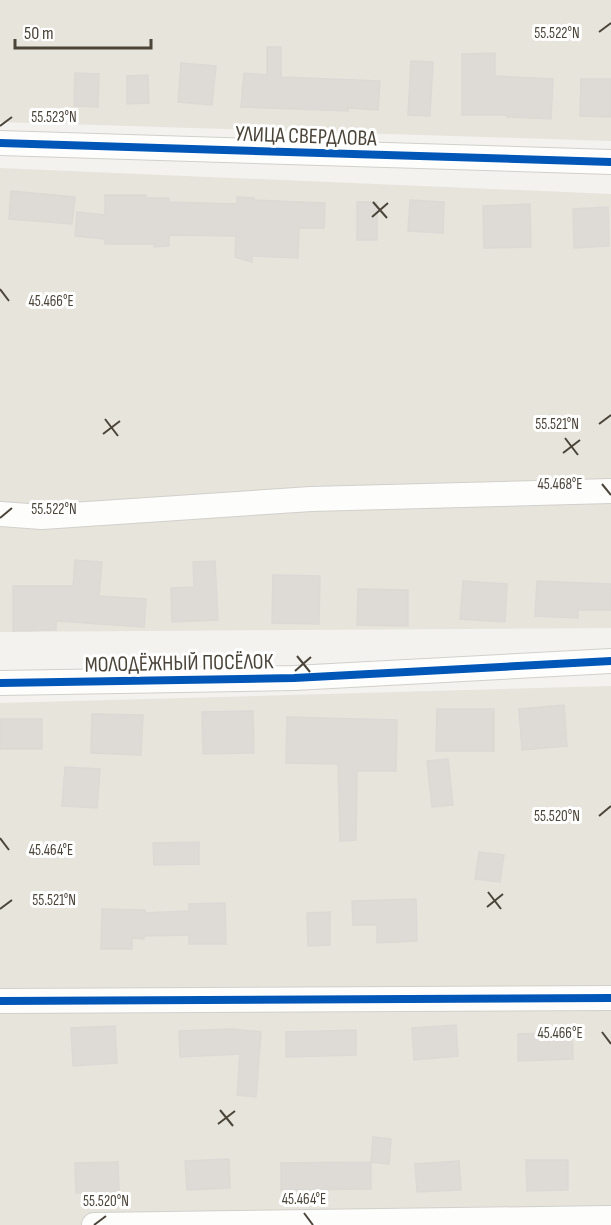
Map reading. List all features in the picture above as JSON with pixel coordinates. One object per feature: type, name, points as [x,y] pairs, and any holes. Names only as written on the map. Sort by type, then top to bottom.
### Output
[{"type":"street","name":"УЛИЦА СВЕРДЛОВА","points":[[0,143],[611,162]]},
{"type":"street","points":[[0,514],[42,517],[311,500],[611,491]]},
{"type":"street","name":"МОЛОДЁЖНЫЙ ПОСЁЛОК","points":[[0,683],[294,678],[611,661]]},
{"type":"street","points":[[0,1001],[611,998]]},
{"type":"street","points":[[94,1225],[611,1218]]},
{"type":"shaded area","points":[[0,0],[611,0],[611,141],[0,122]]},
{"type":"shaded area","points":[[0,168],[611,194],[611,628],[0,632]]},
{"type":"shaded area","points":[[611,686],[611,1225],[0,1225],[0,703]]},
{"type":"building","points":[[267,47],[281,47],[281,77],[380,81],[378,110],[241,107],[244,73],[267,75]]},
{"type":"building","points":[[495,53],[495,76],[553,79],[551,119],[507,117],[507,115],[462,115],[462,54]]},
{"type":"building","points":[[411,61],[433,62],[430,116],[408,115]]},
{"type":"building","points":[[181,63],[216,66],[212,105],[178,102]]},
{"type":"building","points":[[75,73],[99,74],[98,107],[74,106]]},
{"type":"building","points":[[148,75],[149,103],[127,104],[127,76]]},
{"type":"building","points":[[581,79],[611,79],[611,117],[580,116]]},
{"type":"building","points":[[11,191],[75,197],[72,224],[9,219]]},
{"type":"building","points":[[105,195],[146,195],[146,198],[169,198],[169,202],[237,204],[237,197],[254,198],[254,200],[325,203],[324,228],[299,228],[298,258],[252,256],[252,262],[235,257],[236,236],[169,235],[169,246],[154,247],[154,244],[105,244],[105,239],[75,236],[77,212],[105,215]]},
{"type":"building","points":[[410,200],[444,202],[443,233],[408,231]]},
{"type":"building","points":[[357,202],[377,202],[377,240],[357,240]]},
{"type":"building","points":[[530,204],[531,247],[484,248],[483,206]]},
{"type":"building","points":[[608,207],[609,246],[574,248],[573,209]]},
{"type":"building","points":[[75,560],[102,562],[99,596],[146,599],[144,627],[56,621],[56,630],[13,631],[13,586],[73,586]]},
{"type":"building","points":[[215,561],[218,620],[172,622],[171,588],[194,587],[193,562]]},
{"type":"building","points":[[273,575],[320,576],[319,624],[272,623]]},
{"type":"building","points":[[463,581],[507,584],[505,622],[460,619]]},
{"type":"building","points":[[537,581],[611,584],[611,610],[578,610],[578,618],[535,616]]},
{"type":"building","points":[[358,589],[408,590],[408,626],[357,625]]},
{"type":"building","points":[[564,705],[567,746],[522,750],[519,709]]},
{"type":"building","points":[[437,709],[494,709],[494,751],[436,751]]},
{"type":"building","points":[[253,711],[254,753],[203,754],[202,712]]},
{"type":"building","points":[[92,714],[143,715],[141,755],[91,753]]},
{"type":"building","points":[[287,717],[397,720],[396,771],[357,771],[356,840],[340,841],[338,764],[286,763]]},
{"type":"building","points":[[0,719],[42,719],[42,749],[0,749]]},
{"type":"building","points":[[448,759],[453,805],[432,807],[427,761]]},
{"type":"building","points":[[65,767],[100,769],[97,808],[62,806]]},
{"type":"building","points":[[199,842],[199,864],[154,865],[153,843]]},
{"type":"building","points":[[479,852],[504,855],[500,882],[475,879]]},
{"type":"building","points":[[416,899],[417,941],[377,943],[377,925],[353,925],[352,901]]},
{"type":"building","points":[[225,903],[226,944],[189,944],[189,935],[144,936],[144,939],[132,938],[132,949],[101,949],[102,909],[145,910],[145,913],[189,911],[189,904]]},
{"type":"building","points":[[330,912],[330,945],[308,946],[307,913]]},
{"type":"building","points":[[456,1025],[458,1056],[414,1060],[412,1028]]},
{"type":"building","points":[[115,1026],[117,1063],[73,1066],[71,1028]]},
{"type":"building","points":[[232,1029],[261,1032],[256,1097],[237,1095],[240,1054],[180,1057],[179,1031]]},
{"type":"building","points":[[356,1030],[356,1055],[286,1057],[286,1032]]},
{"type":"building","points":[[572,1032],[573,1059],[518,1061],[518,1034]]},
{"type":"building","points":[[373,1137],[391,1139],[389,1164],[371,1162]]},
{"type":"building","points":[[229,1159],[230,1188],[187,1190],[185,1161]]},
{"type":"building","points":[[526,1160],[568,1160],[568,1190],[527,1191]]},
{"type":"building","points":[[459,1161],[461,1190],[417,1192],[415,1164]]},
{"type":"building","points":[[118,1162],[119,1192],[76,1193],[75,1163]]},
{"type":"building","points":[[371,1162],[371,1189],[281,1190],[281,1163]]},
{"type":"cycle path","points":[[0,143],[611,162]]},
{"type":"cycle path","points":[[0,683],[294,678],[611,661]]},
{"type":"cycle path","points":[[0,1001],[611,998]]}]
